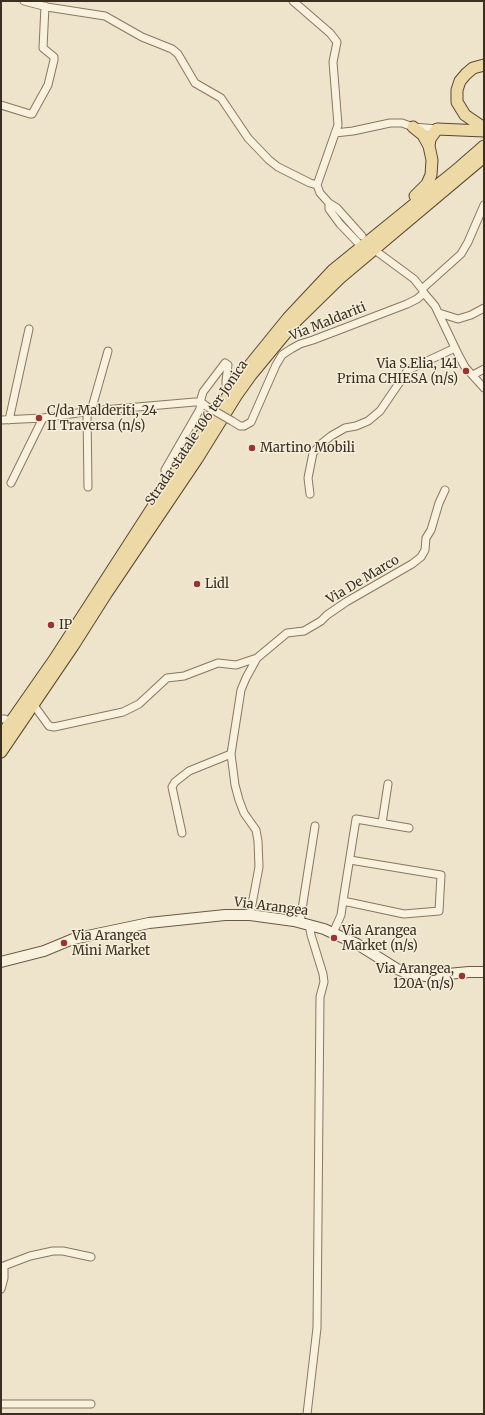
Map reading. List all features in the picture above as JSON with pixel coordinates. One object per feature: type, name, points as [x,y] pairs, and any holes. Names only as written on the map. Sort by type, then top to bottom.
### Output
[{"type":"main road","points":[[484,65],[473,68],[466,74],[460,81],[457,90],[457,102],[465,115],[484,130]]},
{"type":"main road","points":[[383,230],[384,223],[427,184],[431,175],[432,160],[429,146],[423,135],[413,127]]},
{"type":"main road","points":[[429,146],[430,139],[437,129],[484,130]]},
{"type":"main road","name":"Strada statale 106 ter Jonica","points":[[1,736],[5,720],[54,660],[231,389],[288,318],[361,241],[383,230],[484,146]]},
{"type":"main road","name":"Strada statale 106 ter Jonica","points":[[1,752],[197,459],[236,396],[256,370],[294,324],[340,278],[484,157]]},
{"type":"street","points":[[24,1],[105,16],[142,37],[172,49],[178,54],[195,83],[221,98],[248,138],[269,160],[278,167],[317,185]]},
{"type":"street","points":[[293,1],[330,33],[337,42],[333,62],[338,125],[317,185],[320,193],[329,203],[329,209],[340,224],[361,241]]},
{"type":"street","points":[[1,105],[32,114],[48,85],[54,57],[43,48],[48,5]]},
{"type":"street","points":[[335,133],[354,132],[390,123],[402,123],[413,127],[437,129]]},
{"type":"street","name":"Via Maldariti","points":[[204,404],[240,426],[244,426],[251,422],[276,365],[282,355],[300,344],[417,299],[460,254],[468,242],[484,205]]},
{"type":"street","points":[[376,251],[414,279],[435,306],[466,367],[484,388]]},
{"type":"street","points":[[439,313],[458,319],[471,316],[484,308]]},
{"type":"street","points":[[9,420],[29,329]]},
{"type":"street","points":[[310,494],[308,478],[312,458],[321,444],[330,436],[345,428],[356,426],[368,421],[380,411],[408,370],[455,348]]},
{"type":"street","points":[[88,487],[89,412],[108,352]]},
{"type":"street","points":[[204,404],[200,399],[225,363],[228,365],[226,386],[231,389]]},
{"type":"street","points":[[473,375],[484,369]]},
{"type":"street","points":[[1,420],[43,418],[89,412],[204,404]]},
{"type":"street","points":[[167,485],[165,470],[204,404]]},
{"type":"street","points":[[11,483],[43,418]]},
{"type":"street","name":"Via De Marco","points":[[257,658],[287,633],[304,631],[321,621],[346,602],[412,564],[421,557],[425,550],[426,538],[431,530],[439,503],[445,490]]},
{"type":"street","points":[[33,704],[49,726],[123,712],[139,704],[167,678],[190,674],[218,664],[236,665],[257,658]]},
{"type":"street","points":[[250,915],[259,866],[258,841],[256,830],[244,813],[239,800],[235,785],[231,754],[241,690],[257,658]]},
{"type":"street","points":[[182,833],[172,787],[175,782],[189,771],[231,754]]},
{"type":"street","points":[[382,823],[388,784]]},
{"type":"street","points":[[333,933],[341,915],[356,819],[409,828]]},
{"type":"street","points":[[307,1414],[317,1328],[320,997],[324,982],[311,935],[304,923],[315,826]]},
{"type":"street","points":[[343,901],[404,914],[439,911],[441,875],[350,860]]},
{"type":"street","name":"Via Arangea","points":[[1,962],[44,951],[73,939],[149,923],[225,915],[250,915],[304,923],[333,933],[357,944],[397,969],[407,973],[426,976],[484,972]]},
{"type":"street","points":[[1,1289],[5,1271],[3,1267],[30,1256],[53,1251],[63,1251],[91,1257]]},
{"type":"street","points":[[1,1404],[91,1404]]},
{"type":"place","name":"Via S.Elia, 141 Prima CHIESA (n/s)","points":[[466,371]]},
{"type":"place","name":"C/da Malderiti, 24 II Traversa (n/s)","points":[[39,418]]},
{"type":"place","name":"Martino Mobili","points":[[252,448]]},
{"type":"place","name":"Lidl","points":[[197,584]]},
{"type":"place","name":"IP","points":[[51,625]]},
{"type":"place","name":"Via Arangea Market (n/s)","points":[[334,938]]},
{"type":"place","name":"Via Arangea Mini Market","points":[[64,943]]},
{"type":"place","name":"Via Arangea, 120A (n/s)","points":[[462,976]]}]
